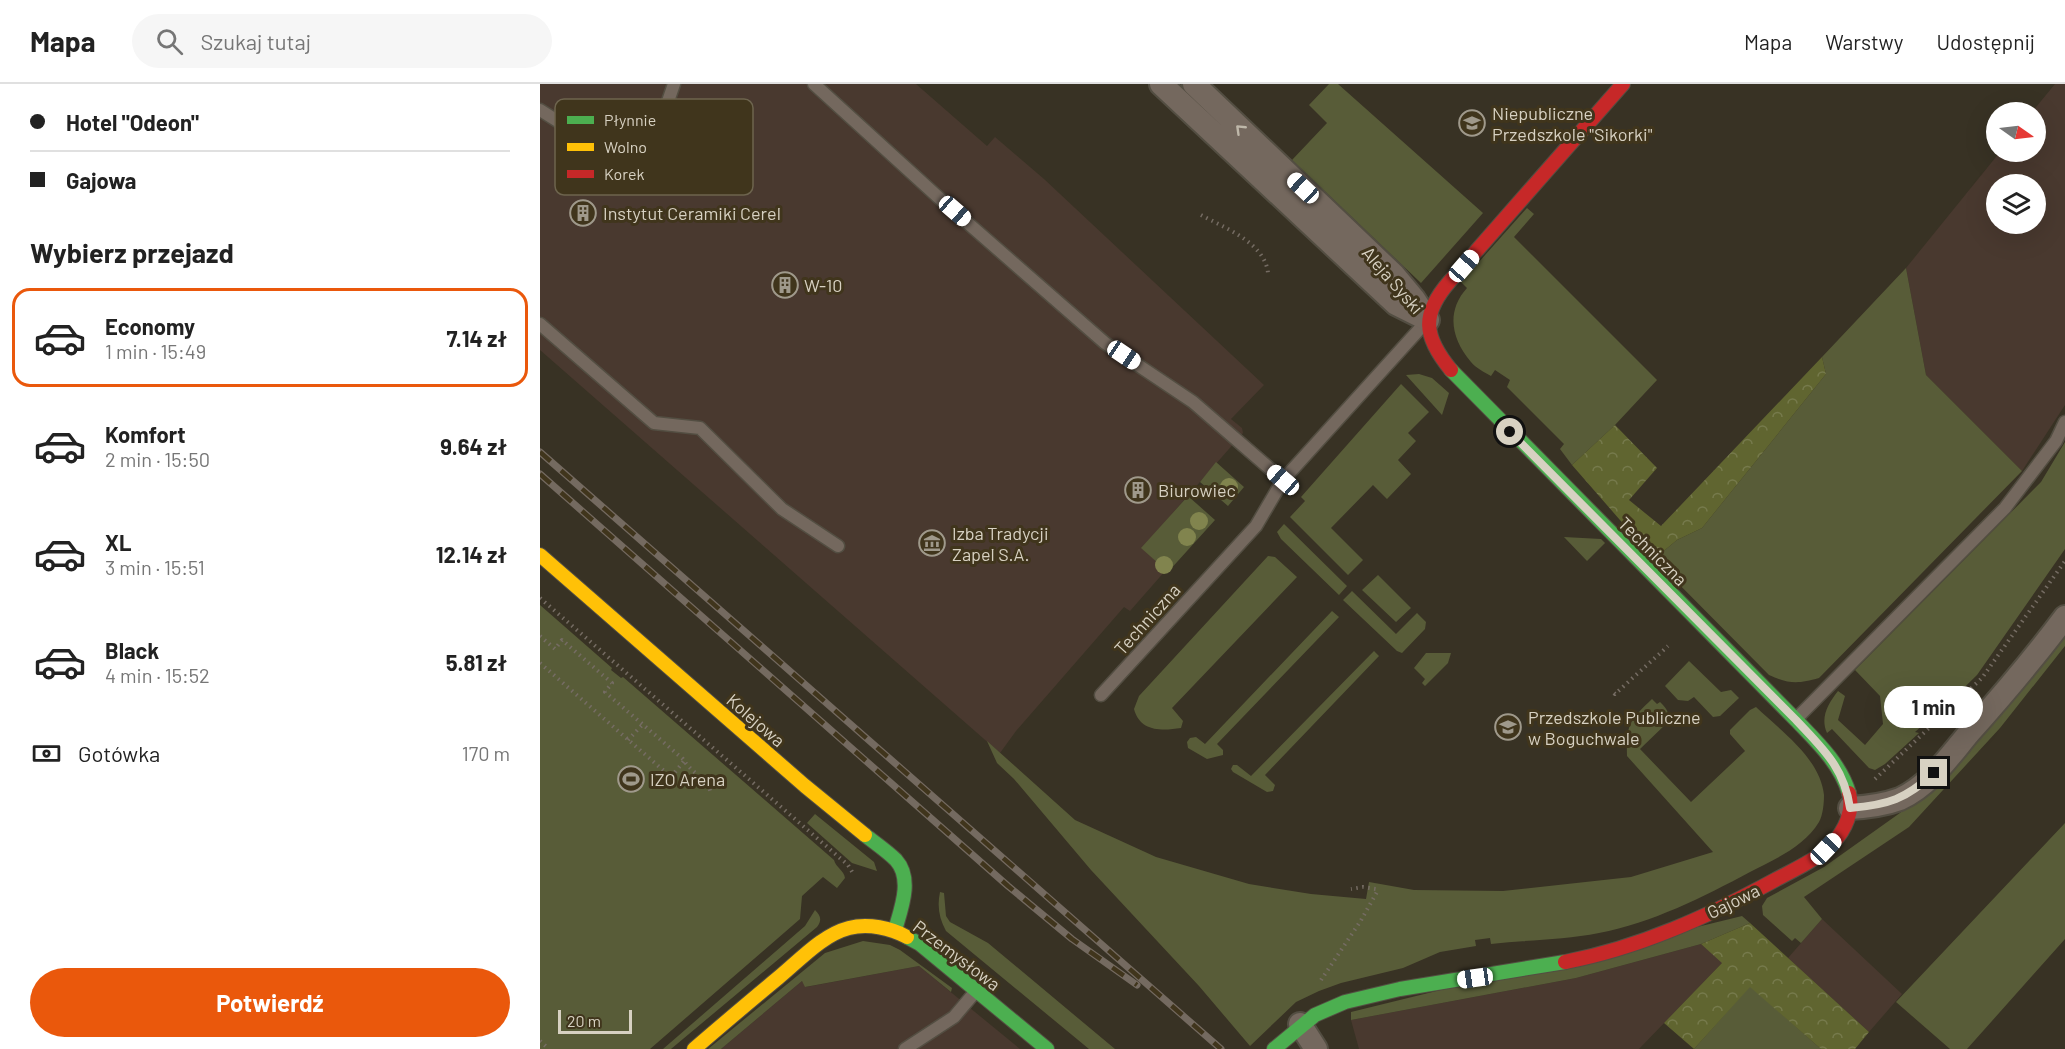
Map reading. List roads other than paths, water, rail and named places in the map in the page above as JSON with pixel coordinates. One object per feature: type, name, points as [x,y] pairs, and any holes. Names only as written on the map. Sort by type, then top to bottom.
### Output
[{"type":"street","name":"Aleja Syski","points":[[1161,84],[1253,156],[1323,221],[1396,304],[1428,320]]},
{"type":"street","name":"Aleja Syski","points":[[1194,84],[1253,156]]},
{"type":"street","name":"Techniczna","points":[[1623,84],[1434,302],[1428,320],[1435,350],[1462,382],[1558,481],[1796,720],[1840,772],[1848,792],[1850,808]]},
{"type":"street","name":"Kolejowa","points":[[540,555],[805,786],[897,861],[906,876],[895,930]]},
{"type":"street","points":[[1850,808],[1873,806],[1899,799],[1919,787],[1994,706],[2065,617]]},
{"type":"street","name":"Gajowa","points":[[1300,1024],[1343,1002],[1406,988],[1592,957],[1658,935],[1741,900],[1810,861],[1838,836],[1847,822],[1850,808]]},
{"type":"street","name":"Przemysłowa","points":[[694,1049],[823,940],[849,928],[895,930],[920,944],[1047,1049]]},
{"type":"street","points":[[1274,1049],[1300,1024],[1316,1049]]},
{"type":"lane","points":[[669,99],[674,84]]},
{"type":"lane","points":[[814,84],[1105,343],[1193,402],[1283,480]]},
{"type":"lane","points":[[540,110],[555,119]]},
{"type":"lane","name":"Techniczna","points":[[1101,695],[1256,526],[1283,480],[1428,320]]},
{"type":"lane","points":[[540,324],[654,423],[700,428],[782,509],[838,546]]},
{"type":"lane","points":[[1796,720],[2006,508],[2056,441],[2065,422]]},
{"type":"lane","points":[[905,1049],[954,1017],[977,990]]},
{"type":"railway","points":[[540,452],[1221,1049]]},
{"type":"railway","points":[[540,474],[1008,886],[1072,939],[1137,985]]},
{"type":"place","name":"Niepubliczne Przedszkole \"Sikorki\"","points":[[1472,123]]},
{"type":"place","name":"Instytut Ceramiki Cerel","points":[[583,213]]},
{"type":"place","name":"W-10","points":[[785,285]]},
{"type":"place","name":"Biurowiec","points":[[1138,490]]},
{"type":"place","name":"Izba Tradycji Zapel S.A.","points":[[932,543]]},
{"type":"place","name":"Przedszkole Publiczne w Boguchwale","points":[[1508,727]]},
{"type":"place","name":"IZO Arena","points":[[631,779]]}]
